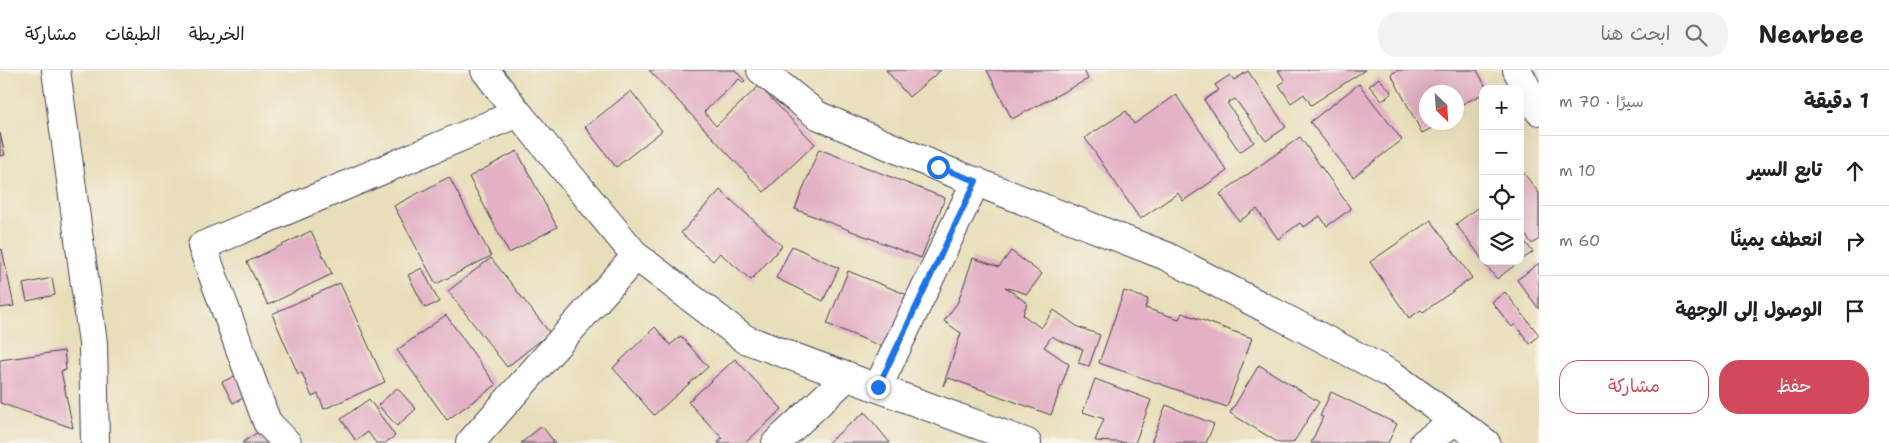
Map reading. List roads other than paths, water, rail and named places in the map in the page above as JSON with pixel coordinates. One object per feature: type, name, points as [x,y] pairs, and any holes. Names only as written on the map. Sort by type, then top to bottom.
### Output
[{"type":"street","points":[[56,70],[93,343],[95,443]]},
{"type":"street","points":[[485,70],[636,256],[745,339],[1027,443]]},
{"type":"street","points":[[761,70],[817,115],[976,181],[1166,256],[1391,374],[1486,443]]},
{"type":"street","points":[[1518,70],[1539,111]]},
{"type":"street","points":[[287,443],[267,422],[202,246],[518,113]]},
{"type":"street","points":[[878,387],[976,181]]},
{"type":"street","points":[[470,443],[636,256]]},
{"type":"street","points":[[776,443],[848,376]]},
{"type":"street","points":[[1424,443],[1455,421]]}]
